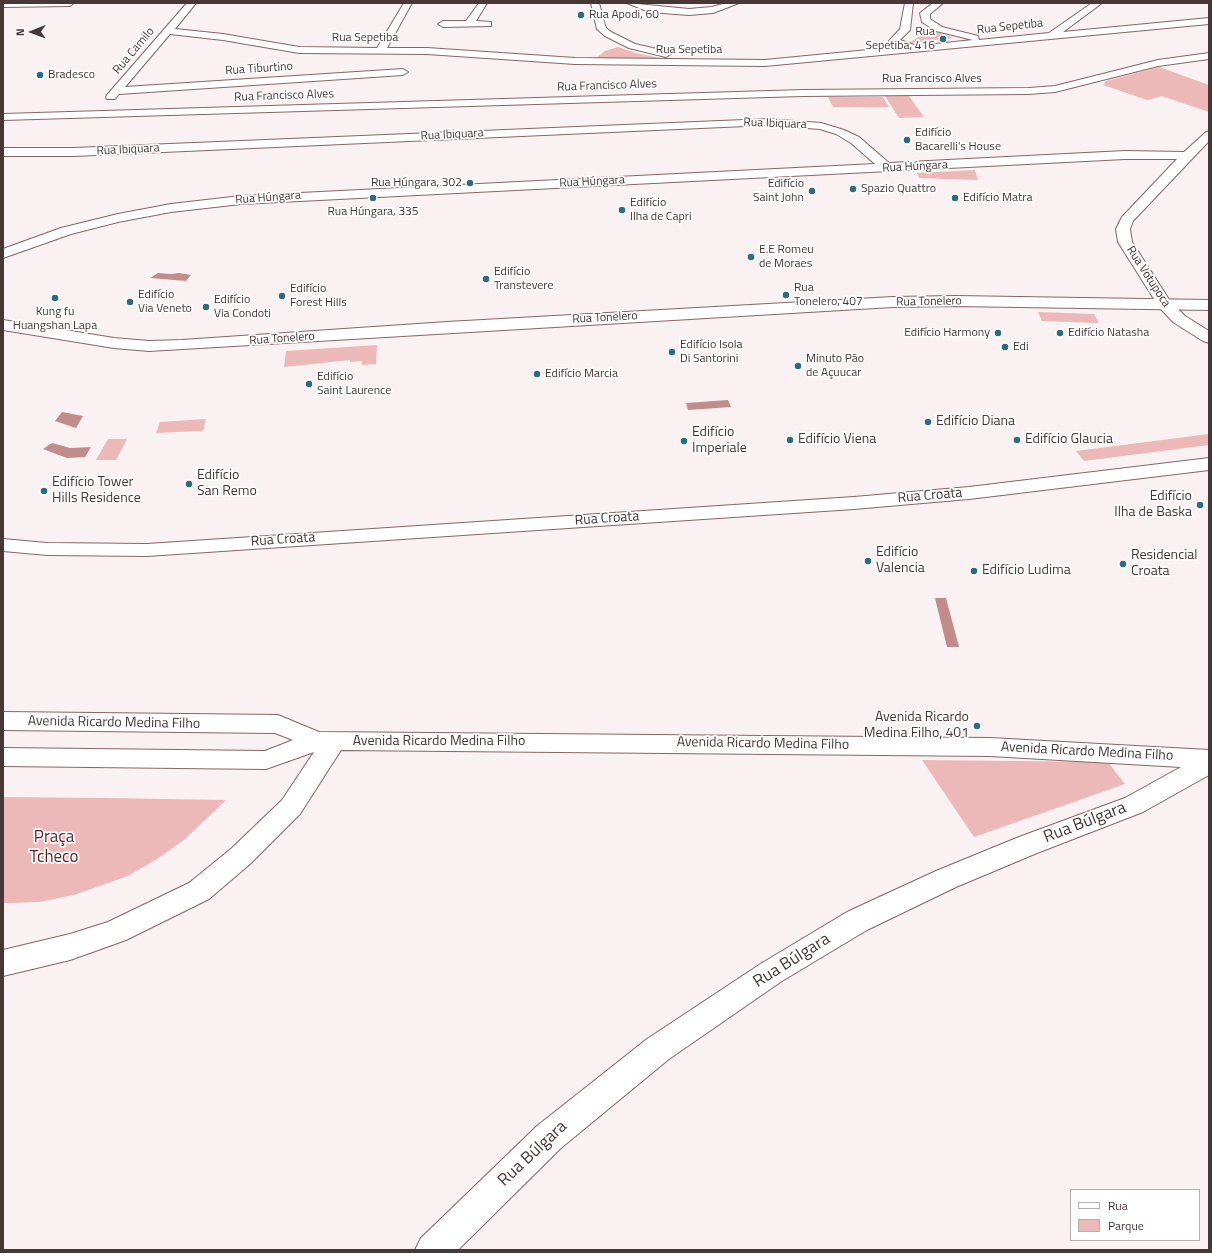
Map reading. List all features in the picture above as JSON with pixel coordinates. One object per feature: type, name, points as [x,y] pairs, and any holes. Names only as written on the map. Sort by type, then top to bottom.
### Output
[{"type":"street","points":[[3,4],[70,3]]},
{"type":"street","name":"Rua Camilo","points":[[96,115],[192,3]]},
{"type":"street","points":[[381,50],[408,3]]},
{"type":"street","points":[[469,24],[483,3]]},
{"type":"street","points":[[595,3],[602,29],[608,34],[632,46],[666,58],[688,58],[716,63]]},
{"type":"street","points":[[631,3],[649,8],[689,12],[713,10],[735,3]]},
{"type":"street","points":[[912,29],[908,20],[910,3],[936,5]]},
{"type":"street","points":[[1051,36],[1098,3]]},
{"type":"street","points":[[925,20],[925,13],[936,5]]},
{"type":"street","points":[[908,20],[925,20],[939,29]]},
{"type":"street","name":"Rua Sepetiba","points":[[168,31],[223,37],[299,50],[427,51],[568,61],[666,58],[698,63],[716,63],[794,61],[1209,21]]},
{"type":"street","points":[[444,24],[488,24]]},
{"type":"street","points":[[850,55],[894,41],[912,29],[939,29],[996,42]]},
{"type":"street","points":[[894,41],[904,46],[925,48]]},
{"type":"street","points":[[394,83],[409,66],[427,51]]},
{"type":"street","name":"Rua Francisco Alves","points":[[3,117],[803,93],[1029,91],[1055,89],[1158,63],[1209,56]]},
{"type":"street","points":[[688,58],[698,63]]},
{"type":"street","name":"Rua Tiburtino","points":[[116,91],[409,66]]},
{"type":"street","points":[[371,106],[384,93]]},
{"type":"street","name":"Rua Ibiquara","points":[[3,152],[82,152],[768,122],[821,126],[840,132],[855,140],[887,168]]},
{"type":"street","name":"Rua Votupoca","points":[[1209,135],[1187,156],[1127,220],[1123,229],[1125,242],[1164,304],[1179,319],[1209,338]]},
{"type":"street","name":"Rua Húngara","points":[[3,254],[66,231],[118,218],[171,208],[241,200],[1131,155],[1187,156]]},
{"type":"street","name":"Rua Tonelero","points":[[3,325],[114,343],[149,346],[447,327],[893,302],[955,301],[1209,305]]},
{"type":"street","name":"Rua Croata","points":[[3,545],[47,549],[147,550],[854,503],[969,493],[1209,464]]},
{"type":"street","name":"Avenida Ricardo Medina Filho","points":[[3,721],[278,724],[325,741]]},
{"type":"street","points":[[3,963],[70,946],[116,931],[152,915],[199,891],[242,856],[291,807],[325,741]]},
{"type":"street","name":"Avenida Ricardo Medina Filho","points":[[3,757],[266,760],[325,741],[990,747],[1209,760]]},
{"type":"street","name":"Rua Búlgara","points":[[433,1250],[549,1137],[658,1049],[772,972],[857,921],[987,862],[1134,805],[1209,763]]},
{"type":"green space","points":[[928,31],[940,33],[953,38],[909,43]]},
{"type":"green space","points":[[618,47],[636,53],[664,59],[596,58],[605,51]]},
{"type":"green space","points":[[1159,67],[1209,85],[1209,112],[1162,96],[1147,100],[1103,85],[1106,81]]},
{"type":"green space","points":[[885,96],[909,96],[924,117],[899,118]]},
{"type":"green space","points":[[828,97],[883,97],[889,107],[833,107]]},
{"type":"green space","points":[[975,170],[978,180],[919,178],[917,173]]},
{"type":"green space","points":[[1038,312],[1094,314],[1099,323],[1042,321]]},
{"type":"green space","points":[[377,345],[376,364],[362,365],[362,361],[350,362],[350,360],[284,367],[286,351]]},
{"type":"green space","points":[[206,419],[203,431],[156,433],[160,422]]},
{"type":"green space","points":[[1209,434],[1209,445],[1084,461],[1076,451]]},
{"type":"green space","points":[[108,439],[127,439],[116,460],[96,460]]},
{"type":"green space","points":[[922,760],[1108,762],[1125,784],[974,837]]},
{"type":"green space","name":"Praça Tcheco","points":[[3,797],[226,800],[184,840],[157,859],[128,876],[74,895],[39,902],[3,903]]},
{"type":"shaded area","points":[[158,273],[179,273],[191,275],[186,281],[150,278]]},
{"type":"shaded area","points":[[728,400],[731,407],[688,410],[686,403]]},
{"type":"shaded area","points":[[62,412],[83,416],[76,428],[55,421]]},
{"type":"shaded area","points":[[52,443],[70,448],[91,447],[85,457],[67,458],[43,449]]},
{"type":"shaded area","points":[[935,598],[946,598],[959,647],[947,647]]},
{"type":"place","name":"Rua Apodi, 60","points":[[581,15]]},
{"type":"place","name":"Rua Sepetiba, 416","points":[[943,39]]},
{"type":"place","name":"Bradesco","points":[[40,75]]},
{"type":"place","name":"Edifício Bacarelli's House","points":[[907,140]]},
{"type":"place","name":"Rua Húngara, 302","points":[[470,183]]},
{"type":"place","name":"Spazio Quattro","points":[[853,189]]},
{"type":"place","name":"Edifício Saint John","points":[[812,191]]},
{"type":"place","name":"Rua Húngara, 335","points":[[373,198]]},
{"type":"place","name":"Edifício Matra","points":[[955,198]]},
{"type":"place","name":"Edifício Ilha de Capri","points":[[622,210]]},
{"type":"place","name":"E.E Romeu de Moraes","points":[[751,257]]},
{"type":"place","name":"Edifício Transtevere","points":[[486,279]]},
{"type":"place","name":"Rua Tonelero, 407","points":[[786,295]]},
{"type":"place","name":"Edifício Forest Hills","points":[[282,296]]},
{"type":"place","name":"Kung fu Huangshan Lapa","points":[[55,298]]},
{"type":"place","name":"Edifício Via Veneto","points":[[130,302]]},
{"type":"place","name":"Edifício Via Condoti","points":[[206,307]]},
{"type":"place","name":"Edifício Harmony","points":[[998,333]]},
{"type":"place","name":"Edifício Natasha","points":[[1060,333]]},
{"type":"place","name":"Edi","points":[[1005,347]]},
{"type":"place","name":"Edifício Isola Di Santorini","points":[[672,352]]},
{"type":"place","name":"Minuto Pão de Açuucar","points":[[798,366]]},
{"type":"place","name":"Edifício Marcia","points":[[537,374]]},
{"type":"place","name":"Edifício Saint Laurence","points":[[309,384]]},
{"type":"place","name":"Edifício Diana","points":[[928,422]]},
{"type":"place","name":"Edifício Viena","points":[[790,440]]},
{"type":"place","name":"Edifício Glaucia","points":[[1017,440]]},
{"type":"place","name":"Edifício Imperiale","points":[[684,441]]},
{"type":"place","name":"Edifício San Remo","points":[[189,484]]},
{"type":"place","name":"Edifício Tower Hills Residence","points":[[44,491]]},
{"type":"place","name":"Edifício Ilha de Baska","points":[[1200,505]]},
{"type":"place","name":"Edifício Valencia","points":[[868,561]]},
{"type":"place","name":"Residencial Croata","points":[[1123,564]]},
{"type":"place","name":"Edifício Ludima","points":[[974,571]]},
{"type":"place","name":"Avenida Ricardo Medina Filho, 401","points":[[977,726]]}]
